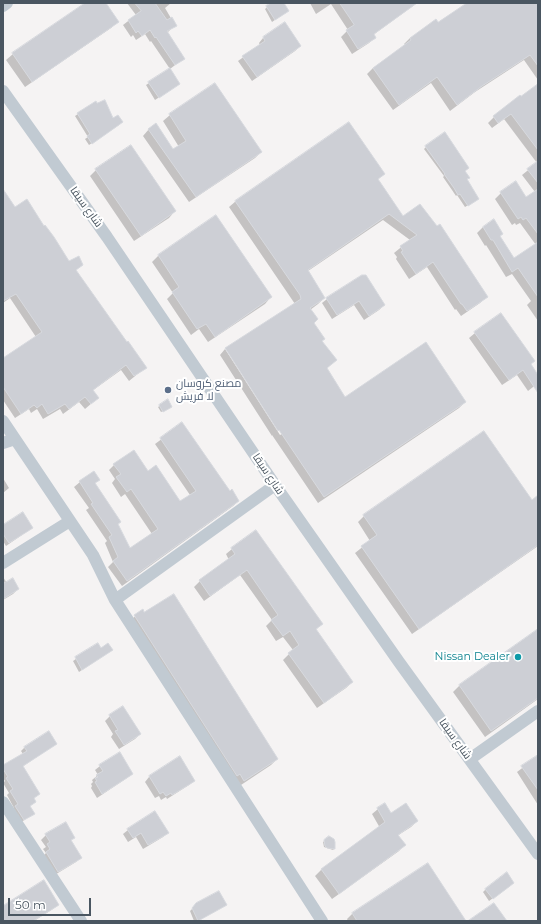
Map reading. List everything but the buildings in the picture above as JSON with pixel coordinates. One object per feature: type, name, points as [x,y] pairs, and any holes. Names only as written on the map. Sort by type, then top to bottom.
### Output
[{"type":"street","points":[[3,6],[7,3]]},
{"type":"street","name":"شارع سيقا","points":[[3,91],[107,237],[399,662],[538,854]]},
{"type":"street","points":[[3,421],[92,555],[115,600],[322,921]]},
{"type":"street","points":[[3,443],[15,440]]},
{"type":"street","points":[[115,600],[276,485]]},
{"type":"street","points":[[3,563],[70,521]]},
{"type":"street","points":[[470,760],[538,711]]},
{"type":"street","points":[[3,802],[81,921]]},
{"type":"place","name":"مصنع كروسان لا فريش","points":[[168,390]]},
{"type":"place","name":"Nissan Dealer","points":[[518,657]]}]
